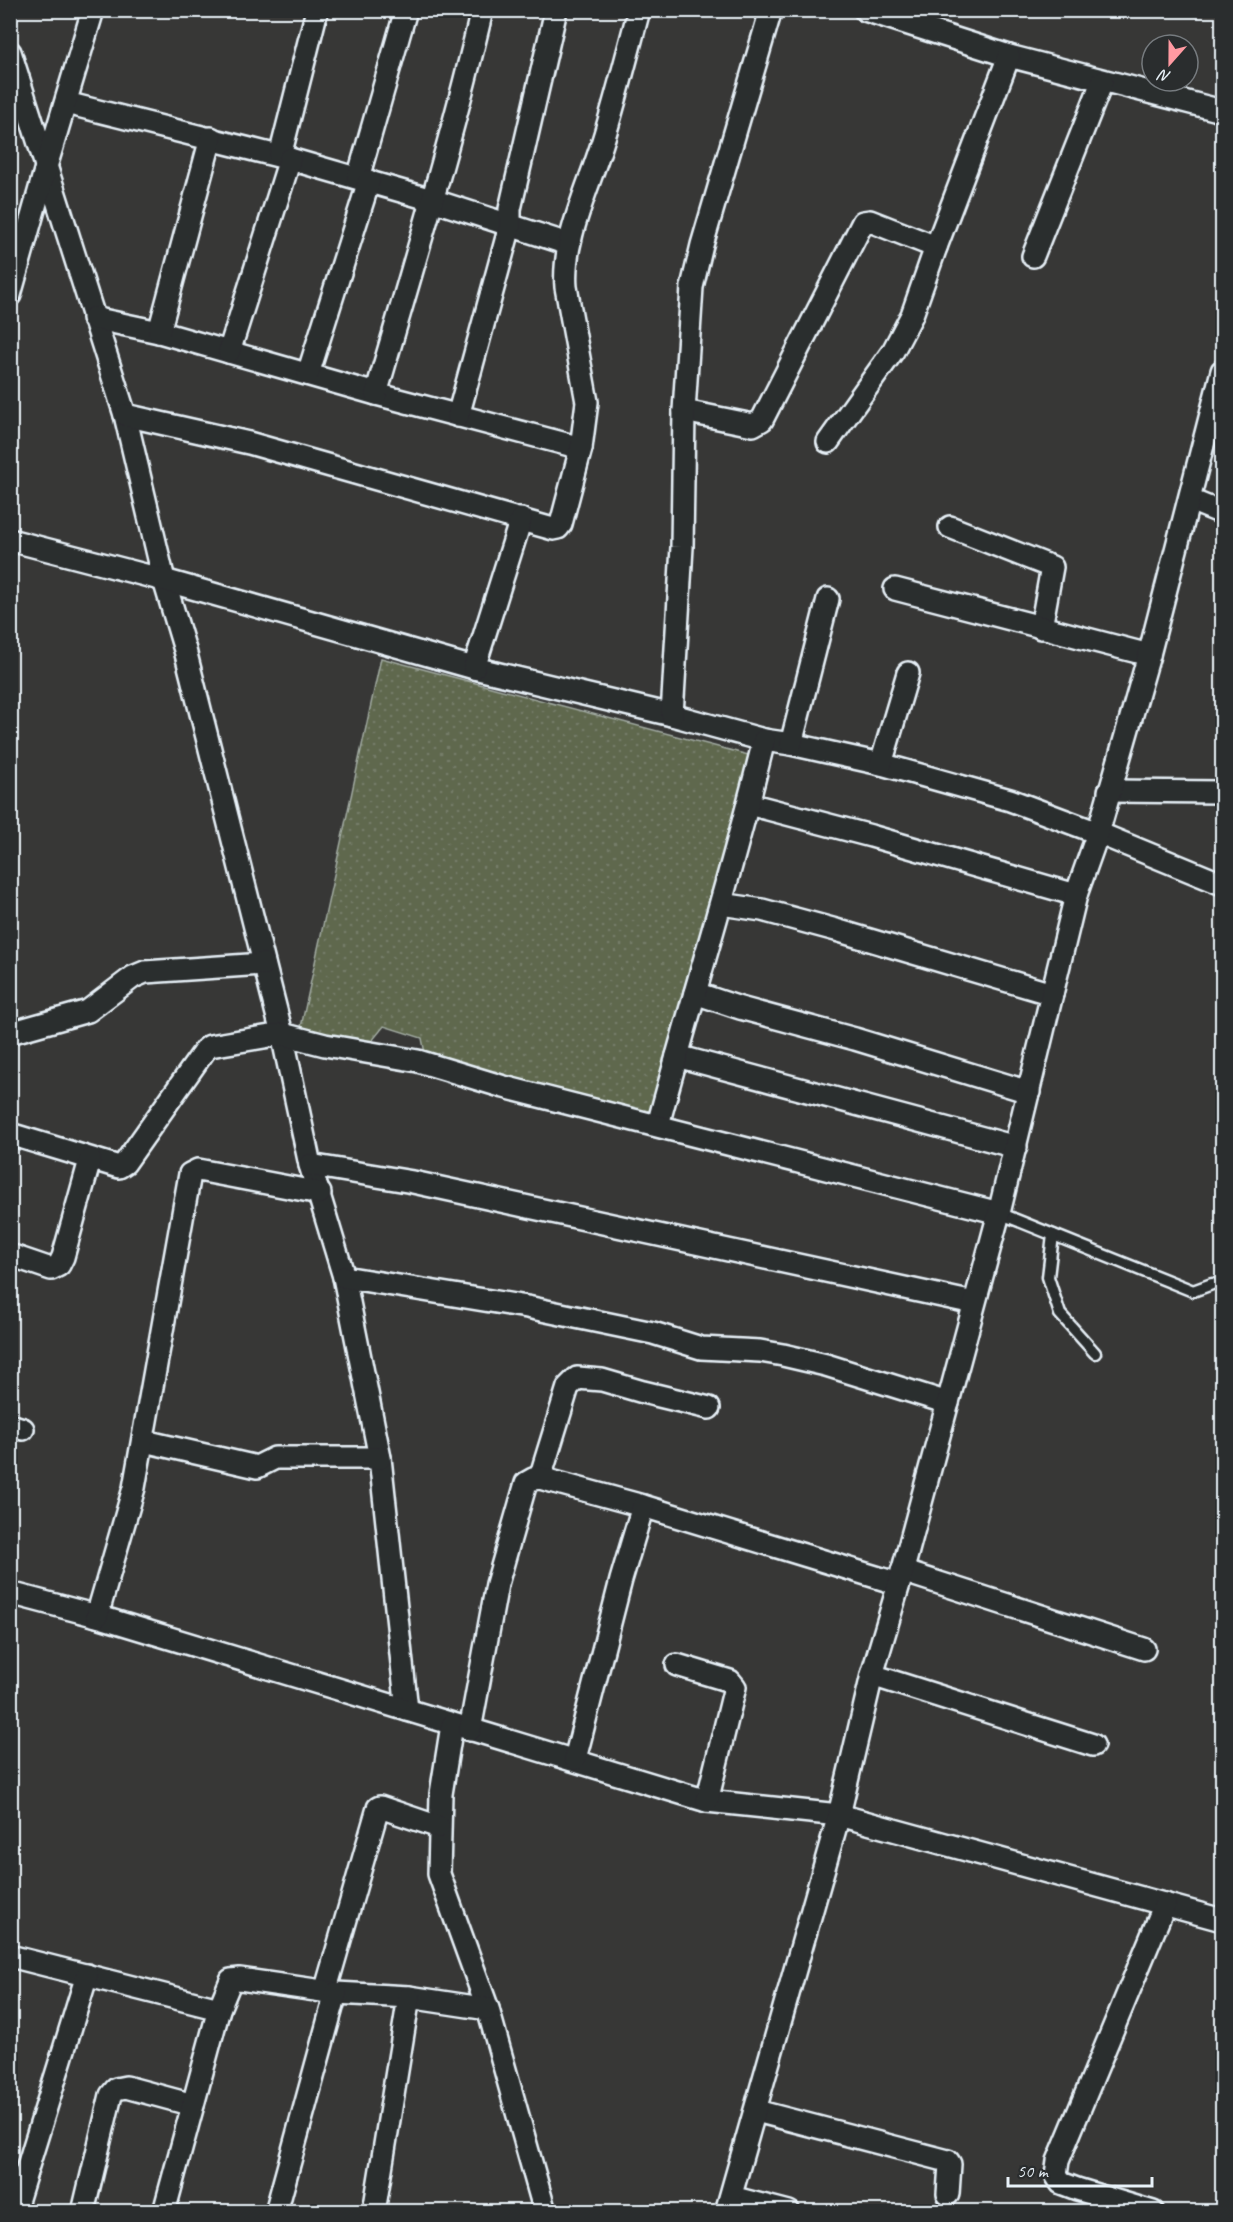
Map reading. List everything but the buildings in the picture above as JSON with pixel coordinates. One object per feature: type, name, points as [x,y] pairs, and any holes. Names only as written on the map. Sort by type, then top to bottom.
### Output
[{"type":"street","points":[[10,295],[18,241],[46,167],[93,10]]},
{"type":"street","points":[[229,352],[285,157],[317,10]]},
{"type":"street","points":[[308,374],[364,180],[406,10]]},
{"type":"street","points":[[376,394],[470,63],[482,10]]},
{"type":"street","points":[[458,416],[510,226],[510,209],[556,10]]},
{"type":"street","points":[[125,415],[249,443],[553,529],[558,528],[581,448],[587,402],[566,287],[568,244],[613,109],[639,10]]},
{"type":"street","points":[[672,715],[682,547],[684,411],[692,287],[702,245],[771,10]]},
{"type":"street","points":[[875,12],[1009,56],[1102,82],[1222,111]]},
{"type":"street","points":[[10,52],[125,415],[164,580],[185,650],[282,1034],[310,1164],[344,1277],[380,1458],[407,1710]]},
{"type":"street","points":[[828,442],[893,351],[912,315],[1009,56]]},
{"type":"street","points":[[1033,256],[1102,82]]},
{"type":"street","points":[[66,103],[285,157],[432,200],[568,244]]},
{"type":"street","points":[[159,332],[211,138]]},
{"type":"street","points":[[684,411],[753,425],[762,420],[863,222],[870,221],[936,247]]},
{"type":"street","points":[[93,318],[159,332],[376,394],[581,448]]},
{"type":"street","points":[[789,2211],[728,2204],[839,1815],[872,1674],[901,1577],[999,1213],[1076,895],[1098,833],[1149,655],[1222,371]]},
{"type":"street","points":[[1190,500],[1222,513]]},
{"type":"street","points":[[474,668],[521,519]]},
{"type":"street","points":[[950,527],[1052,567],[1041,628]]},
{"type":"street","points":[[10,540],[164,580],[474,668],[672,715],[764,741],[791,744],[880,764],[1010,800],[1222,884]]},
{"type":"street","points":[[895,589],[1149,655]]},
{"type":"street","points":[[791,744],[828,599]]},
{"type":"street","points":[[880,764],[908,673]]},
{"type":"street","points":[[658,1125],[749,804],[764,741]]},
{"type":"street","points":[[1109,791],[1222,792]]},
{"type":"street","points":[[749,804],[871,836],[1076,895]]},
{"type":"street","points":[[721,904],[762,910],[836,930],[1052,994]]},
{"type":"street","points":[[10,1032],[87,1011],[133,977],[145,972],[264,964]]},
{"type":"street","points":[[695,993],[1029,1092]]},
{"type":"street","points":[[10,1134],[119,1167],[125,1163],[210,1046],[282,1034],[325,1045],[418,1061],[504,1087],[999,1213]]},
{"type":"street","points":[[676,1056],[1016,1147]]},
{"type":"street","points":[[10,1255],[51,1269],[58,1265],[63,1257],[90,1160]]},
{"type":"street","points":[[310,1164],[413,1182],[974,1303]]},
{"type":"street","points":[[97,1616],[134,1488],[144,1441],[190,1174],[198,1170],[320,1192]]},
{"type":"street","points":[[344,1277],[527,1307],[653,1333],[701,1348],[760,1351],[783,1355],[826,1365],[948,1403]]},
{"type":"street","points":[[540,1478],[568,1387],[577,1378],[602,1380],[709,1408]]},
{"type":"street","points":[[144,1441],[257,1467],[275,1458],[380,1458]]},
{"type":"street","points":[[545,2211],[488,2009],[439,1874],[441,1794],[526,1483],[540,1478],[901,1577],[1144,1649]]},
{"type":"street","points":[[575,1759],[621,1580],[643,1506]]},
{"type":"street","points":[[10,1593],[97,1616],[707,1800],[839,1815],[1222,1920]]},
{"type":"street","points":[[677,1665],[730,1681],[735,1687],[707,1800]]},
{"type":"street","points":[[872,1674],[1093,1745]]},
{"type":"street","points":[[276,2211],[378,1808],[439,1827]]},
{"type":"street","points":[[1153,2211],[1069,2186],[1061,2182],[1056,2175],[1058,2161],[1165,1904]]},
{"type":"street","points":[[10,1956],[219,2009]]},
{"type":"street","points":[[19,2209],[87,1975]]},
{"type":"street","points":[[164,2211],[219,2009],[231,1980],[240,1979],[330,1992],[409,1997],[488,2009]]},
{"type":"street","points":[[374,2211],[409,1997]]},
{"type":"street","points":[[83,2211],[111,2095],[116,2089],[126,2087],[193,2105]]},
{"type":"street","points":[[756,2112],[948,2161],[950,2164],[948,2194]]},
{"type":"lane","points":[[999,1213],[1193,1291],[1212,1284]]},
{"type":"lane","points":[[1053,1235],[1048,1276],[1060,1314],[1095,1353]]},
{"type":"green space","points":[[381,658],[756,757],[653,1119],[426,1059],[422,1038],[384,1026],[367,1047],[301,1027]]}]
